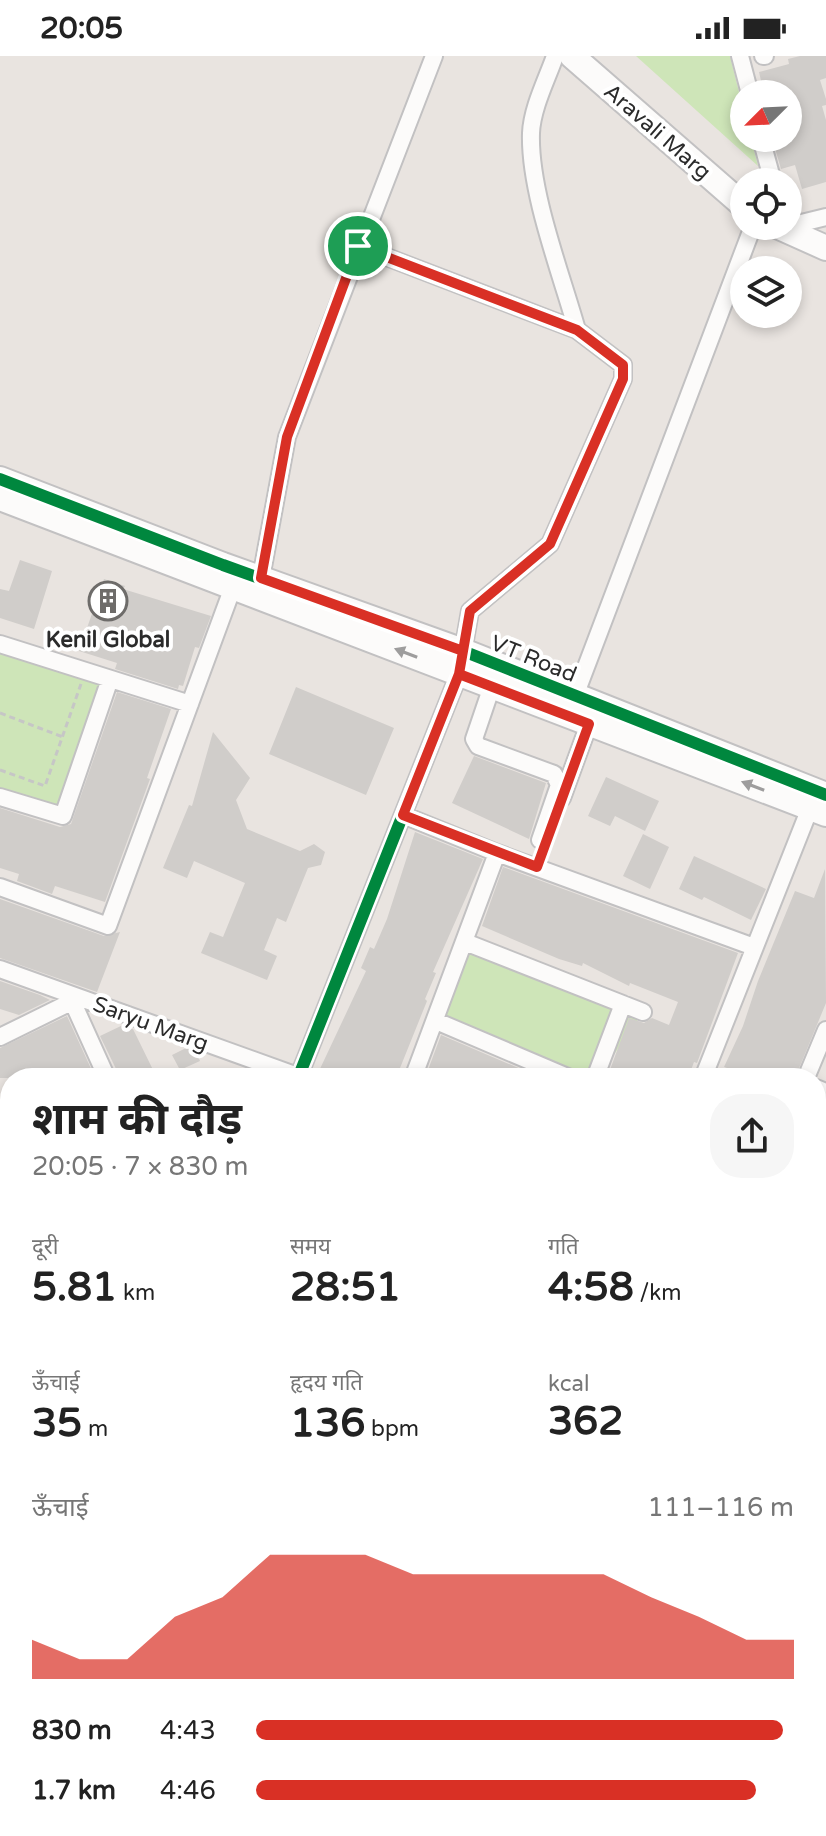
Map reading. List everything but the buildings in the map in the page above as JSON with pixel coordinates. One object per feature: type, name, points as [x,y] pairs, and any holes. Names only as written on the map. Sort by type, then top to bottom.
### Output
[{"type":"street","points":[[261,578],[287,437],[358,246],[434,56]]},
{"type":"street","points":[[555,56],[531,129],[532,151],[536,181],[577,330]]},
{"type":"street","name":"Aravali Marg","points":[[572,56],[730,194]]},
{"type":"street","points":[[740,56],[746,80]]},
{"type":"street","points":[[802,222],[826,217]]},
{"type":"street","points":[[802,237],[826,248]]},
{"type":"street","points":[[575,696],[748,240]]},
{"type":"street","points":[[304,1068],[461,662],[470,611],[550,544],[623,379],[623,365],[577,330],[358,246]]},
{"type":"street","name":"VT Road","points":[[0,479],[261,578],[461,662],[492,686],[589,724],[821,806]]},
{"type":"street","name":"VT Road","points":[[0,498],[233,587],[575,696],[821,806]]},
{"type":"street","points":[[0,887],[108,926],[233,587]]},
{"type":"street","points":[[0,644],[190,704]]},
{"type":"street","points":[[0,797],[63,816],[110,679]]},
{"type":"street","points":[[492,686],[474,739],[478,746],[554,774],[559,785],[540,840]]},
{"type":"street","points":[[537,867],[589,724]]},
{"type":"street","points":[[707,1068],[754,947],[821,806]]},
{"type":"street","points":[[403,815],[497,853],[754,947]]},
{"type":"street","points":[[417,1068],[497,853]]},
{"type":"street","points":[[465,942],[643,1012]]},
{"type":"street","name":"Saryu Marg","points":[[0,969],[70,998],[271,1068]]},
{"type":"street","points":[[0,1037],[70,998],[100,1068]]},
{"type":"street","points":[[599,1068],[623,1004]]},
{"type":"street","points":[[436,1021],[546,1068]]},
{"type":"street","points":[[810,1068],[826,1030]]},
{"type":"path","points":[[0,770],[45,786],[82,684],[68,679]]},
{"type":"path","points":[[0,713],[63,737]]},
{"type":"green space","points":[[636,56],[730,56],[736,80],[730,80],[730,141]]},
{"type":"green space","points":[[742,152],[754,152],[758,166]]},
{"type":"green space","points":[[0,644],[110,679],[63,816],[0,796]]},
{"type":"green space","points":[[465,942],[643,1012],[605,1068],[546,1068],[436,1021]]},
{"type":"cycle path","points":[[302,1068],[459,674],[470,611],[550,544],[623,379],[623,365],[577,330],[358,246]]},
{"type":"cycle path","points":[[0,479],[223,565],[463,651],[826,795]]},
{"type":"place","name":"Kenil Global","points":[[108,601]]},
{"type":"route","points":[[358,246],[287,437],[261,578],[463,651],[459,674],[403,815],[537,867],[589,724],[459,674],[470,611],[550,544],[623,379],[623,365],[577,330],[358,246]]}]
